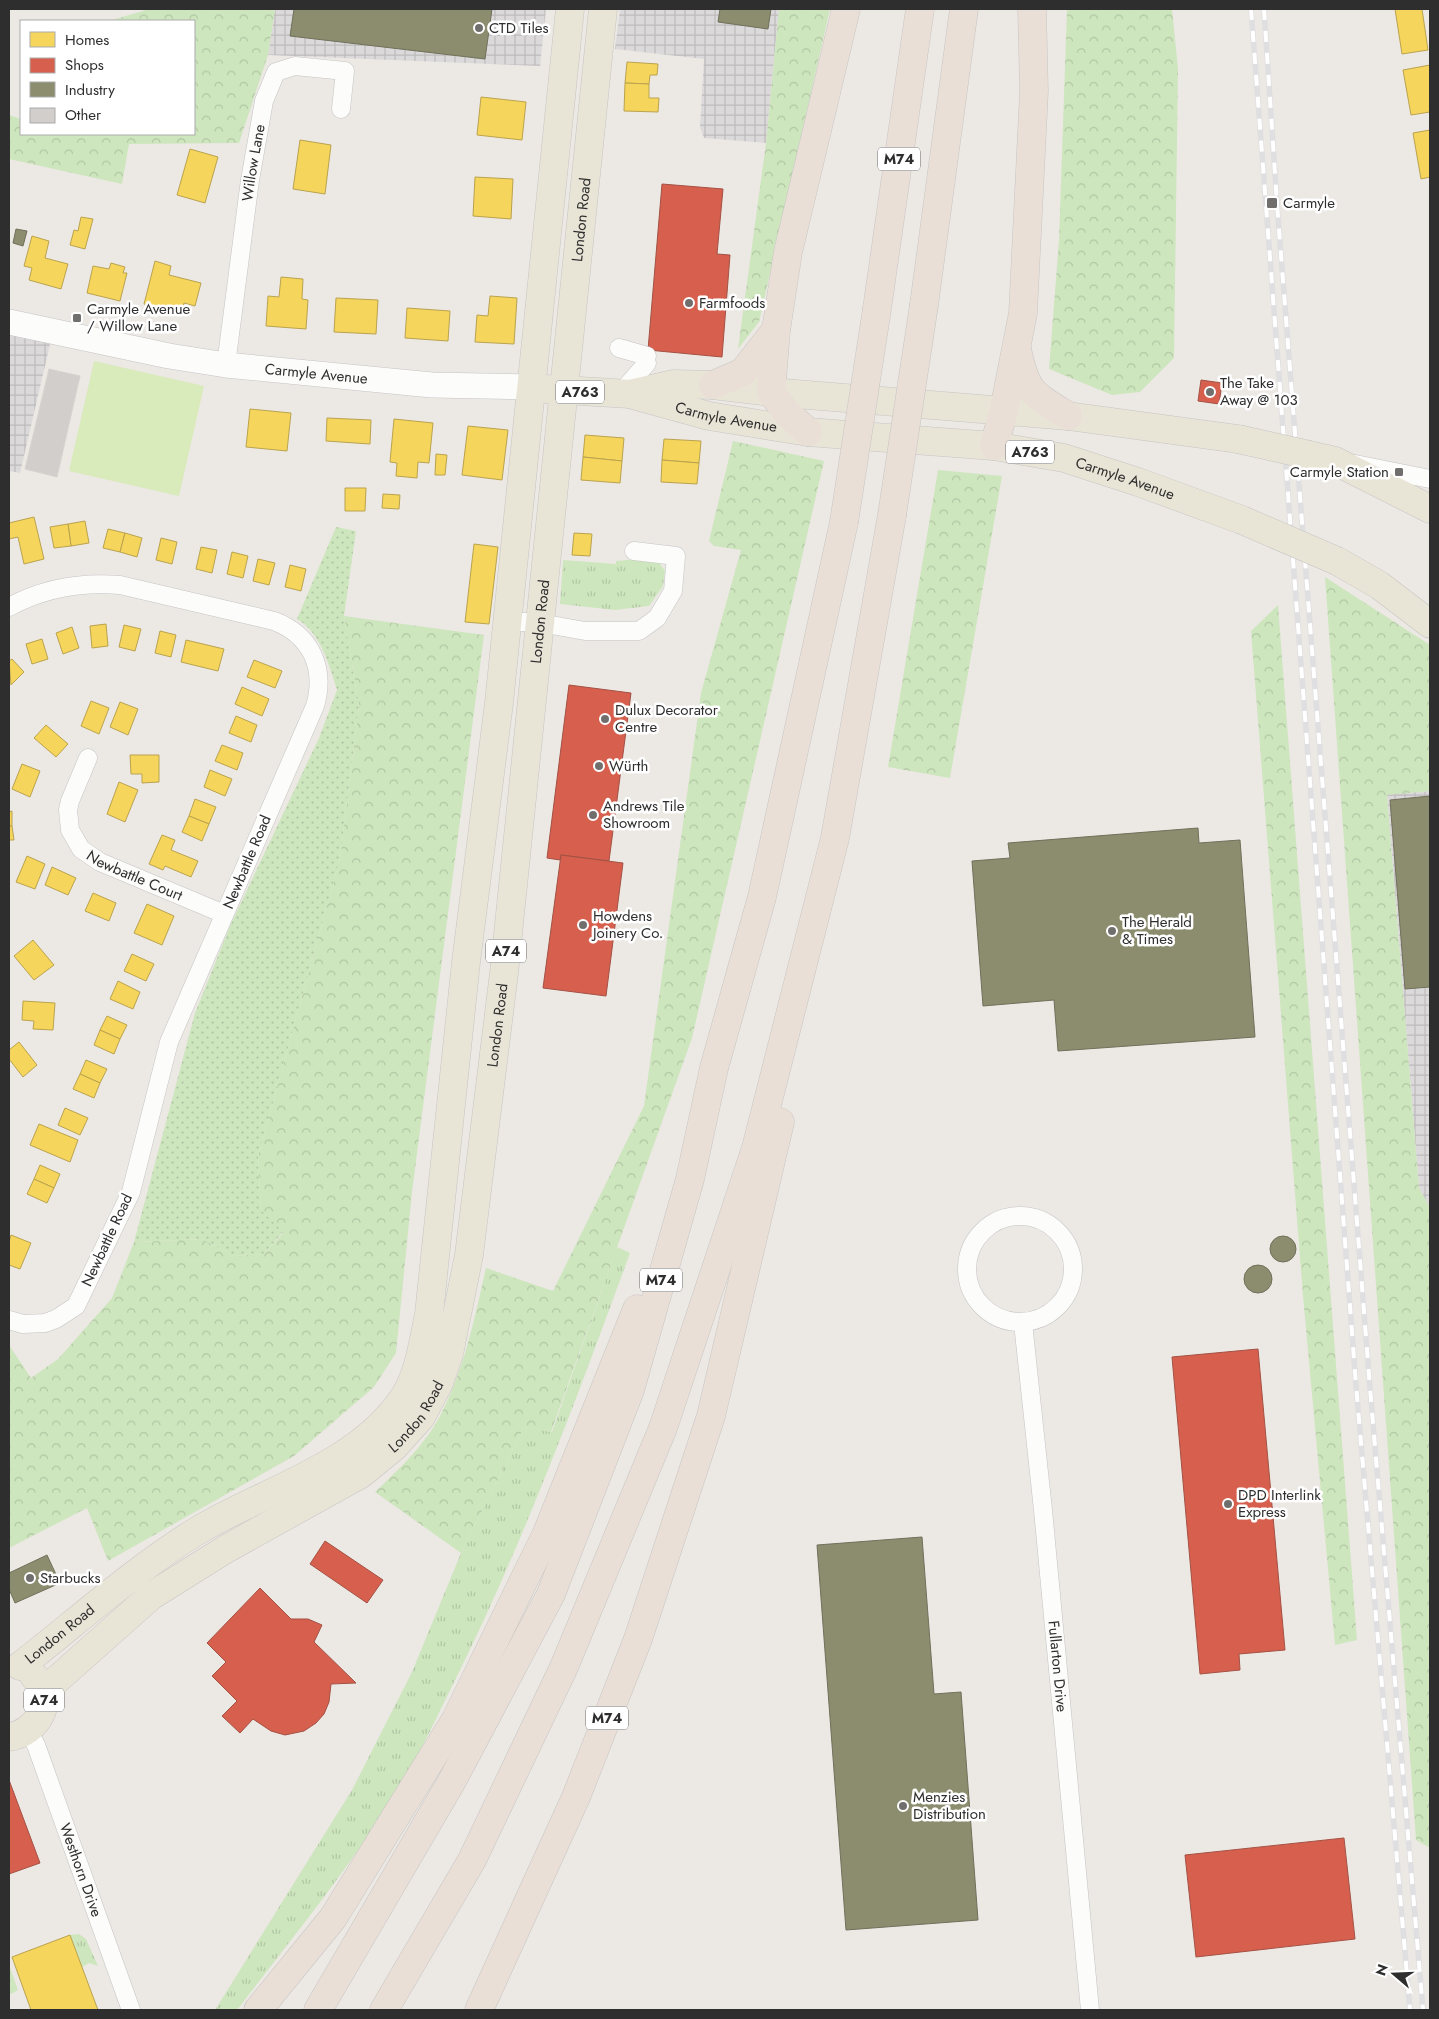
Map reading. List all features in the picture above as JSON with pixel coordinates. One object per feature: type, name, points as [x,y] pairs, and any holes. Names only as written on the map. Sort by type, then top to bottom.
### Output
[{"type":"highway","points":[[808,432],[788,414],[771,392],[776,330],[788,252],[846,9]]},
{"type":"highway","name":"M74","points":[[318,2010],[452,1782],[551,1594],[630,1390],[690,1179],[714,1068],[762,897],[844,522],[920,9]]},
{"type":"highway","name":"M74","points":[[479,2010],[576,1796],[638,1639],[711,1416],[774,1157],[835,838],[892,514],[924,305],[964,9]]},
{"type":"highway","points":[[994,446],[1004,410],[1023,314],[1034,91],[1032,9]]},
{"type":"highway","points":[[713,384],[744,372],[776,330]]},
{"type":"highway","name":"A763","points":[[1017,347],[1024,379],[1036,396],[1068,416]]},
{"type":"highway","name":"M74","points":[[384,2010],[472,1860],[560,1676],[663,1428],[756,1148],[835,838]]},
{"type":"highway","name":"M74","points":[[258,2010],[333,1918],[456,1719],[547,1533],[690,1179]]},
{"type":"main road","name":"London Road","points":[[570,9],[498,703],[466,962],[429,1314],[417,1368],[403,1399],[373,1434],[335,1459],[198,1531],[130,1576],[15,1665],[37,1679],[43,1692],[151,1596],[226,1549],[361,1474],[394,1448],[421,1417],[439,1383],[449,1354],[469,1255],[504,973],[603,9]]},
{"type":"main road","name":"Carmyle Avenue","points":[[9,322],[170,356],[226,365],[432,385],[530,387],[625,394],[709,416],[808,432],[994,446],[1064,458],[1138,482],[1242,520],[1337,561],[1379,585],[1426,619]]},
{"type":"main road","name":"Carmyle Avenue","points":[[625,394],[674,384],[713,384],[771,392],[1068,416],[1238,440],[1335,461],[1430,509]]},
{"type":"main road","name":"A74","points":[[18,1734],[38,1720],[44,1706],[43,1692]]},
{"type":"street","name":"Willow Lane","points":[[226,365],[250,180],[264,101],[276,72],[295,66],[345,71],[341,109]]},
{"type":"street","points":[[619,348],[647,360],[625,394]]},
{"type":"street","points":[[1335,461],[1385,468],[1430,478]]},
{"type":"street","points":[[506,621],[540,623],[584,631],[639,631],[651,624],[673,591],[676,556],[634,551]]},
{"type":"street","name":"Newbattle Road","points":[[9,607],[34,595],[60,587],[100,584],[120,585],[274,621],[294,631],[309,647],[315,658],[320,682],[315,706],[169,1042],[131,1192],[76,1306],[62,1316],[46,1323],[23,1324],[9,1320]]},
{"type":"street","name":"Newbattle Court","points":[[88,758],[68,810],[70,830],[81,849],[100,862],[224,914]]},
{"type":"street","points":[[1010,1216],[1026,1216],[1040,1219],[1054,1227],[1064,1238],[1071,1251],[1074,1266],[1072,1283],[1066,1299],[1054,1311],[1040,1320],[1023,1323],[1006,1322],[991,1315],[979,1304],[970,1290],[966,1273],[968,1257],[974,1242],[984,1230],[996,1221],[1010,1216]]},
{"type":"street","name":"Fullarton Drive","points":[[1023,1323],[1043,1510],[1090,2010]]},
{"type":"street","name":"Westhorn Drive","points":[[18,1734],[36,1745],[131,2010]]},
{"type":"shaded area","points":[[275,9],[546,9],[540,66],[268,55]]},
{"type":"shaded area","points":[[620,9],[779,9],[766,143],[704,138],[700,127],[704,59],[615,49]]},
{"type":"shaded area","points":[[9,330],[51,340],[20,473],[9,471]]},
{"type":"shaded area","points":[[1430,791],[1430,1208],[1419,1188],[1387,794]]},
{"type":"green space","points":[[149,9],[275,9],[268,55],[239,143],[129,144],[122,184],[9,159],[9,115],[20,119],[20,135],[195,135],[195,20],[112,20]]},
{"type":"green space","points":[[779,9],[830,9],[759,322],[738,349],[766,143]]},
{"type":"green space","points":[[1067,9],[1172,9],[1178,69],[1174,358],[1140,392],[1112,395],[1049,369],[1059,240]]},
{"type":"green space","points":[[94,361],[204,386],[179,496],[69,471]]},
{"type":"green space","points":[[733,441],[824,461],[692,1038],[551,1432],[524,1427],[461,1553],[375,1492],[404,1464],[421,1444],[430,1433],[443,1410],[463,1358],[486,1268],[553,1291],[644,1106],[701,693],[741,550],[714,546],[709,541]]},
{"type":"green space","points":[[938,470],[1002,476],[950,778],[888,767]]},
{"type":"green space","points":[[336,527],[356,531],[344,616],[359,706],[340,858],[258,1157],[261,1210],[283,1232],[264,1254],[235,1256],[202,1239],[134,1242],[195,1013],[230,926],[319,738],[337,690],[327,660],[318,641],[312,632],[297,619]]},
{"type":"green space","points":[[650,558],[660,564],[665,571],[663,586],[649,606],[615,610],[560,604],[563,560],[616,564],[616,561]]},
{"type":"green space","points":[[1325,577],[1430,645],[1430,791],[1387,795],[1419,1188],[1430,1208],[1430,1848],[1416,1840]]},
{"type":"green space","points":[[1278,605],[1357,1640],[1335,1645],[1303,1296],[1251,631]]},
{"type":"green space","points":[[344,616],[484,635],[412,1192],[396,1353],[374,1387],[294,1456],[108,1561],[87,1508],[9,1548],[9,1345],[31,1378],[58,1359],[112,1298],[134,1242],[202,1239],[235,1256],[264,1254],[283,1233],[261,1210],[258,1157],[340,858],[359,706]]},
{"type":"green space","points":[[617,1247],[630,1253],[550,1465],[507,1569],[419,1752],[393,1798],[356,1853],[237,2010],[215,2010],[352,1790],[412,1672],[461,1553],[524,1427],[552,1432]]},
{"type":"green space","points":[[79,1934],[86,1939],[98,1966],[89,1963],[82,1967],[70,1935]]},
{"type":"green space","points":[[9,1965],[18,1990],[9,1995]]},
{"type":"building: Homes","points":[[1395,9],[1422,9],[1428,50],[1402,54]]},
{"type":"building: Homes","points":[[627,62],[658,64],[657,75],[650,75],[649,84],[625,83]]},
{"type":"building: Homes","points":[[1430,65],[1430,112],[1411,115],[1403,70]]},
{"type":"building: Homes","points":[[625,83],[649,84],[649,98],[659,98],[658,112],[624,111]]},
{"type":"building: Homes","points":[[481,97],[526,102],[522,140],[477,135]]},
{"type":"building: Homes","points":[[1430,130],[1430,177],[1421,179],[1413,133]]},
{"type":"building: Homes","points":[[300,140],[331,145],[325,194],[293,189]]},
{"type":"building: Homes","points":[[190,149],[218,157],[205,203],[177,195]]},
{"type":"building: Homes","points":[[475,177],[513,179],[511,219],[473,216]]},
{"type":"building: Homes","points":[[81,217],[93,219],[85,249],[70,245],[74,230],[78,231]]},
{"type":"building: Homes","points":[[32,236],[49,241],[45,258],[68,264],[61,289],[29,280],[32,268],[24,266]]},
{"type":"building: Homes","points":[[155,261],[171,266],[169,275],[201,283],[195,306],[184,303],[183,308],[175,306],[173,312],[144,304]]},
{"type":"building: Homes","points":[[111,263],[125,267],[123,273],[127,273],[120,301],[87,293],[93,266],[109,269]]},
{"type":"building: Homes","points":[[281,277],[303,279],[302,299],[308,300],[306,329],[266,326],[268,296],[279,297]]},
{"type":"building: Homes","points":[[490,296],[517,298],[514,344],[475,342],[477,315],[488,316]]},
{"type":"building: Homes","points":[[336,298],[378,300],[376,334],[334,332]]},
{"type":"building: Homes","points":[[407,308],[450,311],[448,341],[405,338]]},
{"type":"building: Homes","points":[[250,409],[291,413],[287,451],[246,447]]},
{"type":"building: Homes","points":[[327,418],[371,420],[370,444],[326,441]]},
{"type":"building: Homes","points":[[394,419],[433,423],[429,463],[418,462],[417,478],[396,476],[397,463],[390,462]]},
{"type":"building: Homes","points":[[468,426],[508,430],[502,480],[462,475]]},
{"type":"building: Homes","points":[[585,435],[624,438],[622,461],[583,457]]},
{"type":"building: Homes","points":[[664,439],[701,441],[699,463],[662,460]]},
{"type":"building: Homes","points":[[436,454],[447,455],[445,475],[435,475]]},
{"type":"building: Homes","points":[[583,457],[622,461],[620,483],[581,480]]},
{"type":"building: Homes","points":[[662,460],[699,463],[697,484],[661,482]]},
{"type":"building: Homes","points":[[345,488],[366,488],[365,511],[345,511]]},
{"type":"building: Homes","points":[[383,494],[400,495],[399,509],[382,508]]},
{"type":"building: Homes","points":[[34,517],[44,559],[24,564],[18,537],[9,539],[9,523]]},
{"type":"building: Homes","points":[[85,521],[89,543],[71,546],[68,524]]},
{"type":"building: Homes","points":[[68,524],[71,546],[54,548],[50,527]]},
{"type":"building: Homes","points":[[108,529],[125,533],[120,552],[103,548]]},
{"type":"building: Homes","points":[[125,533],[142,538],[137,557],[120,552]]},
{"type":"building: Homes","points":[[574,533],[592,534],[590,556],[572,555]]},
{"type":"building: Homes","points":[[161,538],[177,542],[172,564],[156,560]]},
{"type":"building: Homes","points":[[474,544],[498,547],[489,624],[465,622]]},
{"type":"building: Homes","points":[[201,547],[217,550],[212,573],[196,569]]},
{"type":"building: Homes","points":[[232,552],[248,556],[243,578],[227,574]]},
{"type":"building: Homes","points":[[258,559],[275,563],[269,585],[253,581]]},
{"type":"building: Homes","points":[[290,565],[306,569],[301,591],[285,587]]},
{"type":"building: Homes","points":[[106,624],[108,646],[92,648],[90,626]]},
{"type":"building: Homes","points":[[124,625],[141,629],[135,651],[119,647]]},
{"type":"building: Homes","points":[[72,627],[79,648],[63,654],[56,633]]},
{"type":"building: Homes","points":[[160,631],[176,635],[171,657],[155,653]]},
{"type":"building: Homes","points":[[42,639],[48,659],[32,664],[26,644]]},
{"type":"building: Homes","points":[[186,640],[224,649],[218,671],[181,662]]},
{"type":"building: Homes","points":[[12,659],[24,672],[11,685],[9,661]]},
{"type":"building: Homes","points":[[254,660],[282,671],[275,688],[247,677]]},
{"type":"building: Homes","points":[[242,687],[269,699],[262,716],[235,704]]},
{"type":"building: Homes","points":[[91,701],[109,708],[99,734],[81,726]]},
{"type":"building: Homes","points":[[120,702],[138,709],[128,735],[110,727]]},
{"type":"building: Homes","points":[[236,716],[257,725],[251,742],[229,733]]},
{"type":"building: Homes","points":[[46,725],[68,744],[56,757],[34,738]]},
{"type":"building: Homes","points":[[222,745],[243,753],[237,770],[215,761]]},
{"type":"building: Homes","points":[[130,755],[159,755],[159,782],[142,783],[142,774],[131,774]]},
{"type":"building: Homes","points":[[22,764],[40,771],[30,797],[12,789]]},
{"type":"building: Homes","points":[[210,770],[232,779],[225,796],[204,787]]},
{"type":"building: Homes","points":[[119,782],[138,790],[125,822],[107,814]]},
{"type":"building: Homes","points":[[195,799],[216,807],[209,824],[189,816]]},
{"type":"building: Homes","points":[[12,811],[12,826],[9,826],[9,812]]},
{"type":"building: Homes","points":[[189,816],[209,824],[202,841],[182,832]]},
{"type":"building: Homes","points":[[9,826],[12,826],[14,840],[9,840]]},
{"type":"building: Homes","points":[[162,835],[175,840],[171,850],[198,861],[191,877],[165,866],[163,870],[149,864]]},
{"type":"building: Homes","points":[[27,856],[45,864],[35,889],[16,882]]},
{"type":"building: Homes","points":[[52,867],[76,878],[68,895],[45,885]]},
{"type":"building: Homes","points":[[93,893],[116,903],[109,921],[85,911]]},
{"type":"building: Homes","points":[[147,904],[174,916],[162,945],[134,933]]},
{"type":"building: Homes","points":[[33,940],[54,965],[34,980],[14,956]]},
{"type":"building: Homes","points":[[132,954],[154,964],[146,981],[124,971]]},
{"type":"building: Homes","points":[[118,981],[140,992],[133,1009],[110,999]]},
{"type":"building: Homes","points":[[23,1001],[55,1003],[53,1030],[33,1029],[34,1021],[22,1020]]},
{"type":"building: Homes","points":[[107,1016],[127,1025],[120,1039],[100,1030]]},
{"type":"building: Homes","points":[[100,1030],[120,1039],[114,1054],[94,1045]]},
{"type":"building: Homes","points":[[19,1042],[37,1065],[23,1077],[9,1059],[9,1050]]},
{"type":"building: Homes","points":[[86,1060],[107,1069],[100,1083],[80,1074]]},
{"type":"building: Homes","points":[[80,1074],[100,1083],[94,1098],[73,1089]]},
{"type":"building: Homes","points":[[65,1108],[88,1118],[80,1135],[58,1125]]},
{"type":"building: Homes","points":[[39,1124],[78,1140],[70,1162],[30,1145]]},
{"type":"building: Homes","points":[[40,1165],[60,1174],[54,1188],[34,1179]]},
{"type":"building: Homes","points":[[34,1179],[54,1188],[47,1203],[27,1194]]},
{"type":"building: Homes","points":[[11,1235],[31,1243],[20,1269],[9,1265],[9,1242]]},
{"type":"building: Homes","points":[[70,1935],[98,2010],[31,2010],[12,1957]]},
{"type":"building: Shops","name":"Farmfoods","points":[[662,184],[723,189],[717,254],[730,255],[722,357],[648,350]]},
{"type":"building: Shops","name":"The Take Away @ 103","points":[[1201,380],[1222,383],[1219,404],[1198,401]]},
{"type":"building: Shops","points":[[569,685],[631,693],[609,861],[561,855],[560,860],[547,858]]},
{"type":"building: Shops","name":"Howdens Joinery Co.","points":[[561,855],[623,863],[606,996],[543,988]]},
{"type":"building: Shops","name":"DPD Interlink Express","points":[[1258,1349],[1285,1650],[1239,1654],[1240,1670],[1200,1674],[1172,1357]]},
{"type":"building: Shops","points":[[325,1541],[383,1580],[367,1603],[310,1564]]},
{"type":"building: Shops","points":[[260,1588],[291,1619],[308,1619],[322,1625],[314,1642],[356,1683],[331,1684],[329,1702],[324,1714],[316,1723],[304,1731],[285,1735],[271,1731],[253,1719],[240,1733],[222,1716],[237,1701],[212,1676],[226,1662],[207,1643]]},
{"type":"building: Shops","points":[[9,1780],[40,1863],[9,1874]]},
{"type":"building: Shops","points":[[1344,1838],[1355,1939],[1196,1957],[1185,1855]]},
{"type":"building: Industry","points":[[294,9],[492,9],[485,59],[290,36]]},
{"type":"building: Industry","points":[[720,9],[771,9],[768,29],[718,22]]},
{"type":"building: Industry","points":[[16,229],[27,231],[23,246],[13,243]]},
{"type":"building: Industry","points":[[1430,796],[1430,987],[1405,989],[1390,800]]},
{"type":"building: Industry","name":"The Herald & Times","points":[[1198,828],[1199,843],[1240,840],[1255,1037],[1058,1051],[1054,1000],[983,1006],[972,861],[1010,858],[1008,843]]},
{"type":"building: Industry","points":[[1283,1236],[1293,1239],[1296,1249],[1293,1259],[1283,1262],[1273,1259],[1270,1249],[1273,1239]]},
{"type":"building: Industry","points":[[1258,1265],[1268,1269],[1272,1279],[1268,1289],[1258,1293],[1248,1289],[1244,1279],[1248,1269]]},
{"type":"building: Industry","name":"Menzies Distribution","points":[[922,1537],[934,1694],[961,1692],[978,1920],[846,1930],[817,1545]]},
{"type":"building: Industry","points":[[47,1555],[60,1583],[15,1603],[9,1589],[9,1573]]},
{"type":"building: Other","points":[[49,369],[80,376],[57,477],[25,469]]},
{"type":"railway","points":[[1251,9],[1356,1385],[1410,2010]]},
{"type":"railway","points":[[1264,9],[1277,204],[1370,1388],[1423,2010]]},
{"type":"place","name":"CTD Tiles","points":[[479,28]]},
{"type":"place","name":"Carmyle","points":[[1272,203]]},
{"type":"place","name":"Farmfoods","points":[[689,303]]},
{"type":"place","name":"Carmyle Avenue / Willow Lane","points":[[77,318]]},
{"type":"place","name":"The Take Away @ 103","points":[[1210,392]]},
{"type":"place","name":"Carmyle Station","points":[[1399,472]]},
{"type":"place","name":"Dulux Decorator Centre","points":[[605,719]]},
{"type":"place","name":"Würth","points":[[599,766]]},
{"type":"place","name":"Andrews Tile Showroom","points":[[593,815]]},
{"type":"place","name":"Howdens Joinery Co.","points":[[583,925]]},
{"type":"place","name":"The Herald & Times","points":[[1112,931]]},
{"type":"place","name":"DPD Interlink Express","points":[[1228,1504]]},
{"type":"place","name":"Starbucks","points":[[30,1578]]},
{"type":"place","name":"Menzies Distribution","points":[[903,1806]]}]
